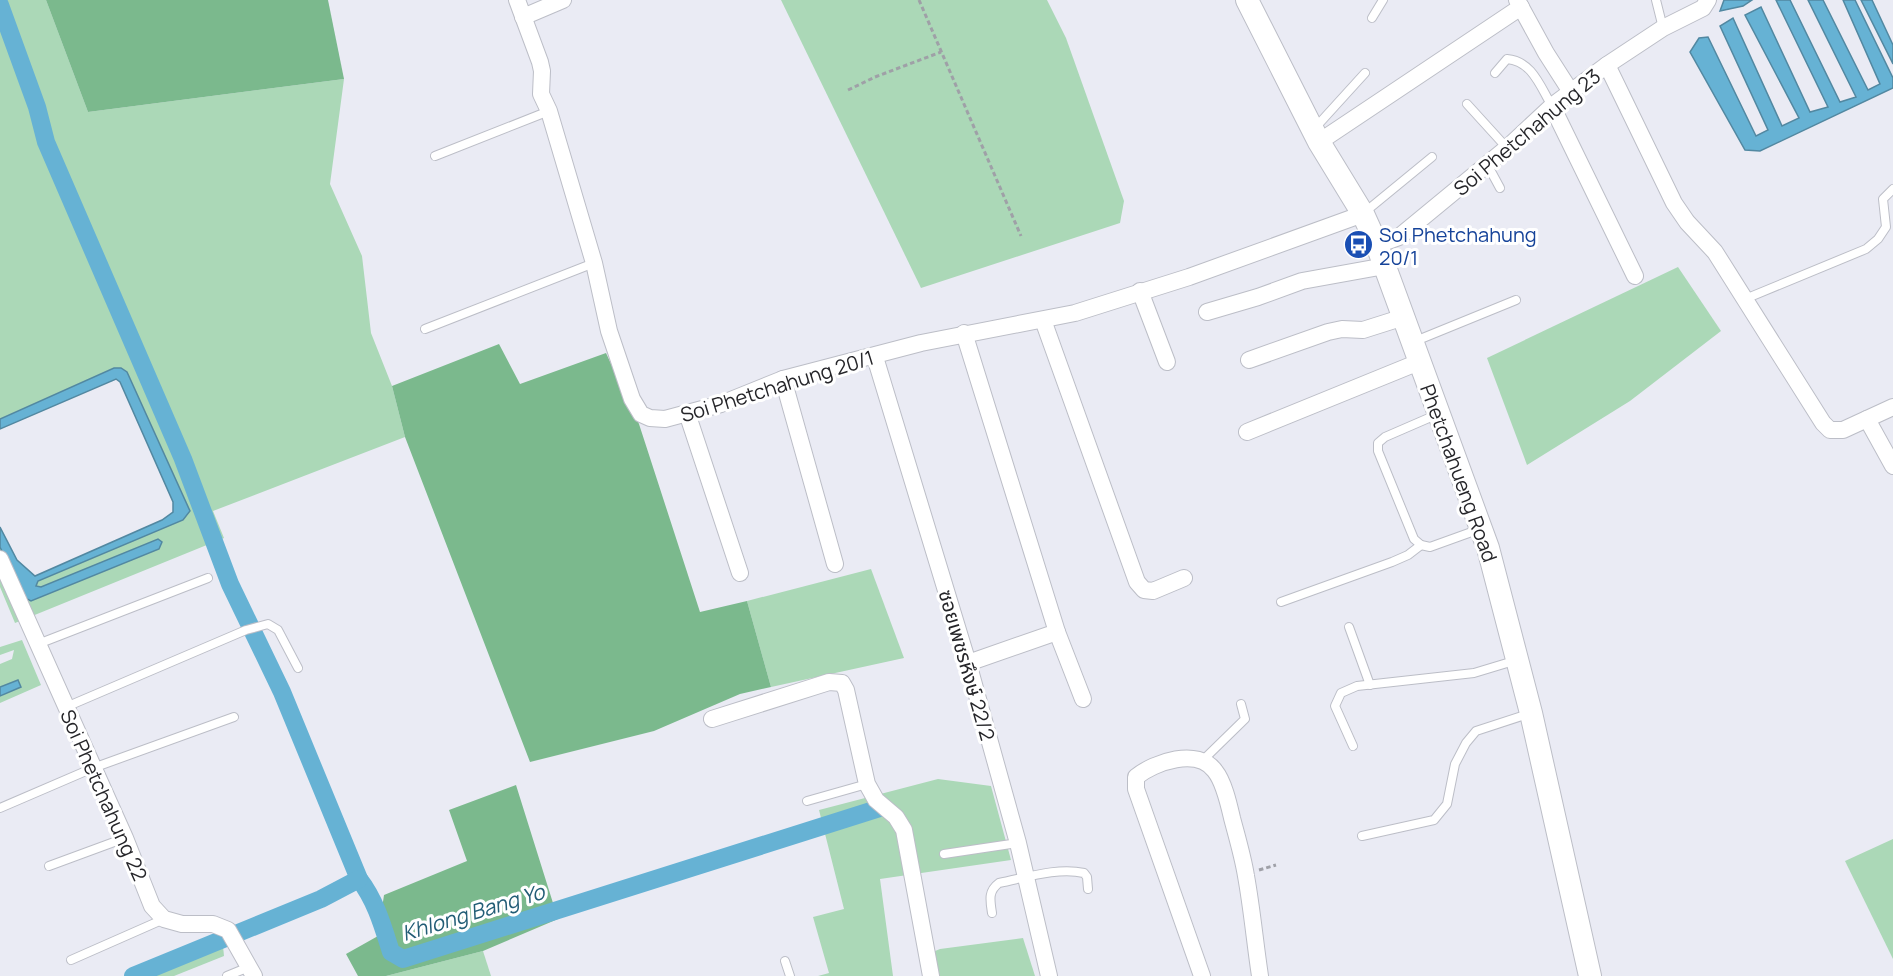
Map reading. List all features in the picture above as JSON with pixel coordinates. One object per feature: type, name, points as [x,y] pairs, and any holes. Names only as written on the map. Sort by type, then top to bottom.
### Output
[{"type":"main road","name":"Phetchahueng Road","points":[[1247,0],[1317,136],[1363,214],[1377,245],[1481,529],[1496,576],[1531,713],[1590,976]]},
{"type":"street","name":"Soi Phetchahung 20/1","points":[[517,0],[540,63],[541,94],[549,111],[594,263],[609,331],[632,399],[641,414],[650,418],[665,419],[721,404],[783,379],[964,333],[1075,313],[1189,277],[1363,214]]},
{"type":"street","points":[[523,17],[563,0]]},
{"type":"street","name":"Soi Phetchahung 23","points":[[1377,245],[1399,237],[1507,148],[1552,106],[1607,65],[1663,28],[1703,9],[1708,0]]},
{"type":"street","points":[[1317,136],[1521,2],[1546,54],[1571,93]]},
{"type":"street","points":[[1607,65],[1674,203],[1687,222],[1715,252],[1823,423],[1830,430],[1843,430],[1893,407]]},
{"type":"street","points":[[1552,106],[1635,276]]},
{"type":"street","points":[[1207,312],[1302,281],[1384,266]]},
{"type":"street","points":[[1140,291],[1167,362]]},
{"type":"street","points":[[1249,360],[1328,332],[1342,329],[1363,330],[1404,317]]},
{"type":"street","points":[[1043,320],[1137,582],[1144,590],[1154,591],[1184,578]]},
{"type":"street","points":[[964,333],[1057,632],[1083,699]]},
{"type":"street","points":[[1247,432],[1379,376],[1416,352]]},
{"type":"street","name":"ซอยเพชรหึงษ์ 22/2","points":[[874,357],[968,663],[1018,843],[1049,976]]},
{"type":"street","points":[[783,379],[835,564]]},
{"type":"street","points":[[687,413],[740,573]]},
{"type":"street","points":[[1867,418],[1893,466]]},
{"type":"street","name":"Soi Phetchahung 22","points":[[0,559],[125,838],[152,906],[164,919]]},
{"type":"street","points":[[968,663],[1057,632]]},
{"type":"street","points":[[712,719],[829,682],[842,683],[846,690],[867,784],[876,800],[896,817],[904,830],[932,976]]},
{"type":"street","points":[[1202,976],[1136,789],[1136,777],[1148,767],[1189,758],[1202,761],[1215,770],[1227,798],[1246,873],[1260,976]]},
{"type":"street","points":[[164,919],[182,924],[213,924],[228,930],[252,971]]},
{"type":"lane","points":[[1372,18],[1383,0]]},
{"type":"lane","points":[[1656,0],[1663,28]]},
{"type":"lane","points":[[1495,73],[1507,59],[1517,60],[1529,67],[1552,106]]},
{"type":"lane","points":[[1317,136],[1365,73]]},
{"type":"lane","points":[[1467,104],[1507,148]]},
{"type":"lane","points":[[435,156],[549,111]]},
{"type":"lane","points":[[1363,214],[1432,157]]},
{"type":"lane","points":[[1487,164],[1500,188]]},
{"type":"lane","points":[[1745,299],[1866,249],[1878,239],[1886,227],[1883,199],[1893,189]]},
{"type":"lane","points":[[425,329],[594,263]]},
{"type":"lane","points":[[1416,352],[1516,300]]},
{"type":"lane","points":[[1438,414],[1385,437],[1378,443],[1378,451],[1414,539],[1421,545],[1430,547],[1481,529]]},
{"type":"lane","points":[[1281,602],[1392,562],[1408,555],[1421,545]]},
{"type":"lane","points":[[38,644],[208,578]]},
{"type":"lane","points":[[66,707],[246,630],[268,624],[278,630],[298,668]]},
{"type":"lane","points":[[1348,627],[1370,685]]},
{"type":"lane","points":[[1353,746],[1335,706],[1341,693],[1357,686],[1474,673],[1517,660]]},
{"type":"lane","points":[[1202,761],[1245,718],[1241,704]]},
{"type":"lane","points":[[1362,836],[1434,820],[1447,804],[1455,764],[1466,743],[1476,731],[1531,713]]},
{"type":"lane","points":[[0,808],[93,768],[234,717]]},
{"type":"lane","points":[[807,801],[867,784]]},
{"type":"lane","points":[[50,866],[125,838]]},
{"type":"lane","points":[[944,854],[1018,843]]},
{"type":"lane","points":[[992,913],[990,896],[994,887],[999,883],[1026,877],[1078,872],[1083,873],[1086,877],[1088,889]]},
{"type":"lane","points":[[71,960],[164,919]]},
{"type":"lane","points":[[785,961],[790,976]]},
{"type":"lane","points":[[227,976],[252,971]]},
{"type":"path","points":[[919,0],[1021,237]]},
{"type":"path","points":[[848,90],[875,77],[941,52]]},
{"type":"green space","points":[[0,0],[46,0],[88,112],[344,79],[330,184],[362,256],[371,333],[392,386],[405,437],[213,511],[224,538],[15,623],[0,587],[0,547],[25,597],[41,587],[36,586],[38,581],[190,511],[127,372],[121,368],[114,368],[0,419]]},
{"type":"green space","points":[[46,0],[328,0],[344,79],[88,112]]},
{"type":"green space","points":[[781,0],[1047,0],[1066,38],[1124,201],[1120,223],[921,288]]},
{"type":"green space","points":[[1678,267],[1721,331],[1630,401],[1527,465],[1487,358]]},
{"type":"green space","points":[[499,344],[520,384],[606,353],[639,424],[700,612],[747,601],[771,687],[740,694],[654,731],[530,762],[405,437],[392,386]]},
{"type":"green space","points":[[871,569],[904,658],[771,687],[747,601]]},
{"type":"green space","points":[[22,640],[41,685],[0,703],[0,696],[21,687],[18,680],[0,687],[0,664],[12,659],[14,650],[0,655],[0,647]]},
{"type":"green space","points":[[938,779],[991,786],[1011,860],[880,879],[893,976],[818,976],[829,973],[813,917],[844,909],[819,810]]},
{"type":"green space","points":[[516,785],[558,919],[483,951],[386,976],[358,976],[346,954],[378,936],[384,895],[467,861],[449,810]]},
{"type":"green space","points":[[1893,839],[1893,959],[1845,861]]},
{"type":"green space","points":[[222,936],[224,956],[174,976],[126,976]]},
{"type":"green space","points":[[1023,938],[1035,976],[927,976],[923,956],[940,949]]},
{"type":"green space","points":[[483,951],[491,976],[386,976]]},
{"type":"water","points":[[1724,0],[1752,0],[1743,6],[1720,11]]},
{"type":"water","points":[[1776,0],[1790,0],[1840,102],[1856,97],[1808,0],[1823,0],[1868,90],[1880,84],[1843,0],[1855,0],[1893,78],[1893,88],[1760,151],[1745,150],[1690,52],[1699,38],[1708,37],[1756,136],[1768,130],[1720,26],[1733,18],[1782,126],[1799,118],[1745,15],[1761,7],[1810,112],[1828,107]]},
{"type":"water","points":[[1861,0],[1872,0],[1893,45],[1893,64]]},
{"type":"water","points":[[114,368],[121,368],[127,372],[190,511],[183,520],[38,581],[36,586],[41,587],[158,539],[162,542],[159,549],[31,601],[25,598],[0,547],[0,527],[17,560],[35,576],[162,520],[173,512],[173,502],[120,382],[116,379],[0,429],[0,419]]},
{"type":"water","points":[[18,680],[21,687],[0,696],[0,687]]},
{"type":"waterway","points":[[0,5],[37,107],[46,142],[183,459],[230,584],[282,692],[359,879],[378,914],[391,952],[403,959],[880,808]]},
{"type":"waterway","name":"Khlong Bang Yo","points":[[133,976],[321,899],[359,879]]},
{"type":"place","name":"Soi Phetchahung 20/1","points":[[1358,245]]}]
